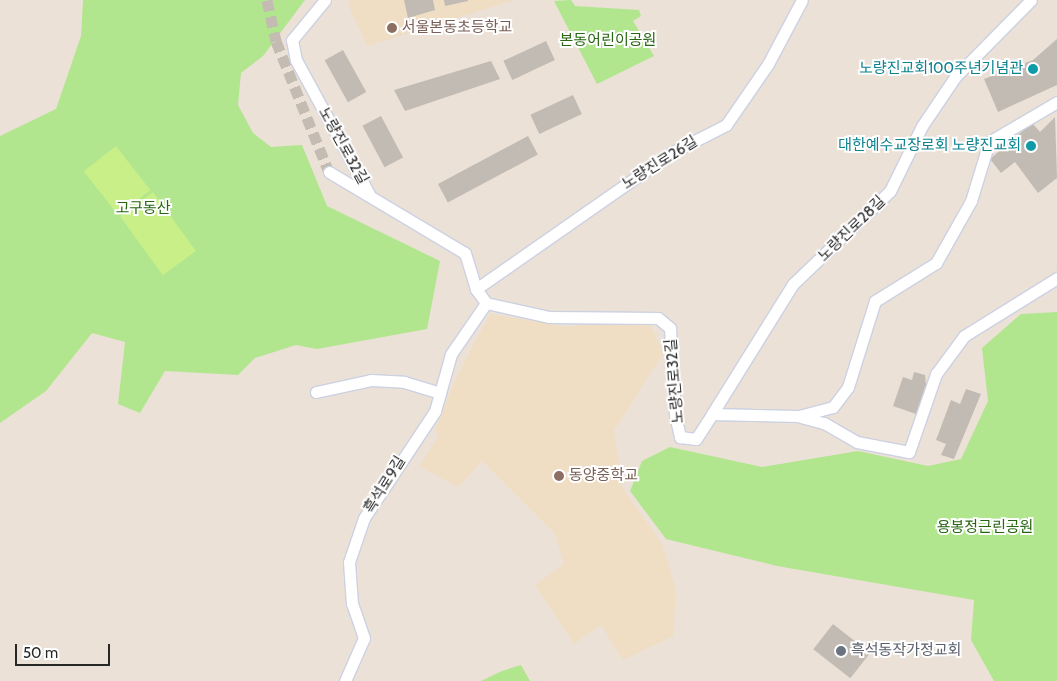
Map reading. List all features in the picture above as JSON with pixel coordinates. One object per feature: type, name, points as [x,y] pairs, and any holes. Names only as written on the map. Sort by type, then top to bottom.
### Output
[{"type":"street","name":"노량진로32길","points":[[325,0],[292,40],[296,60],[371,197],[465,253],[476,288],[486,303],[549,317],[658,318],[670,328],[675,415],[680,437],[696,439],[712,414]]},
{"type":"street","name":"노량진로26길","points":[[476,288],[670,153],[726,124],[768,64],[802,0]]},
{"type":"street","name":"노량진로28길","points":[[712,414],[793,284],[890,191],[922,126],[955,77],[1031,0]]},
{"type":"street","points":[[797,416],[833,407],[858,366],[875,301],[936,263],[971,201],[989,142],[1057,102]]},
{"type":"street","points":[[329,172],[371,197]]},
{"type":"street","points":[[712,414],[797,416],[824,423],[858,442],[909,452],[936,374],[964,336],[993,322],[1057,278]]},
{"type":"street","name":"흑석로9길","points":[[344,681],[364,638],[352,604],[349,562],[359,533],[380,490],[434,412],[450,354],[486,303]]},
{"type":"street","points":[[316,392],[371,380],[404,382],[440,393]]},
{"type":"shaded area","name":"서울본동초등학교","points":[[352,0],[514,0],[367,46],[348,4]]},
{"type":"shaded area","name":"동양중학교","points":[[490,314],[569,327],[614,319],[651,326],[663,353],[614,431],[622,487],[662,544],[676,590],[673,636],[623,660],[601,625],[574,644],[535,585],[564,564],[555,534],[482,461],[458,487],[419,466],[439,436],[435,430],[456,378]]},
{"type":"green space","name":"고구동산","points":[[83,0],[305,0],[263,56],[241,73],[238,105],[253,133],[271,147],[302,145],[327,206],[440,261],[427,329],[317,349],[296,345],[255,358],[238,375],[165,371],[140,413],[118,404],[125,342],[92,333],[46,391],[0,423],[0,136],[56,109],[81,36]]},
{"type":"green space","name":"본동어린이공원","points":[[571,0],[575,6],[639,10],[641,16],[633,21],[654,56],[597,84],[554,1]]},
{"type":"green space","points":[[116,146],[150,190],[118,215],[84,171]]},
{"type":"green space","points":[[153,192],[196,251],[163,275],[120,216]]},
{"type":"green space","name":"용봉정근린공원","points":[[1057,312],[1057,681],[994,681],[971,640],[974,600],[777,566],[666,539],[630,491],[642,461],[670,447],[762,467],[858,451],[928,466],[961,459],[988,401],[982,348],[1021,314]]},
{"type":"green space","points":[[521,665],[530,681],[481,681],[502,671]]},
{"type":"building","points":[[404,0],[433,0],[435,10],[408,18]]},
{"type":"building","points":[[444,0],[468,0],[468,1],[445,6]]},
{"type":"building","name":"노량진교회100주년기념관","points":[[1057,39],[1057,85],[998,112],[984,79],[1033,60]]},
{"type":"building","points":[[546,41],[555,60],[512,80],[503,61]]},
{"type":"building","points":[[343,50],[366,92],[348,102],[325,60]]},
{"type":"building","points":[[491,61],[500,79],[405,111],[394,90]]},
{"type":"building","points":[[573,95],[582,114],[539,134],[530,115]]},
{"type":"building","points":[[381,116],[403,157],[385,167],[362,126]]},
{"type":"building","name":"대한예수교장로회 노량진교회","points":[[1055,117],[1057,178],[1038,193],[1015,162],[1001,173],[990,159],[1032,123],[1040,132]]},
{"type":"building","points":[[528,136],[538,155],[448,202],[438,184]]},
{"type":"building","points":[[914,372],[925,375],[926,385],[916,414],[893,406],[903,377],[912,380]]},
{"type":"building","points":[[966,389],[981,394],[954,459],[941,455],[946,444],[936,440],[951,400],[960,404]]},
{"type":"building","name":"흑석동작가정교회","points":[[833,624],[870,653],[850,678],[813,649]]},
{"type":"tunnel","points":[[267,0],[276,41],[329,172]]},
{"type":"place","name":"서울본동초등학교","points":[[392,28]]},
{"type":"place","name":"노량진교회100주년기념관","points":[[1033,69]]},
{"type":"place","name":"대한예수교장로회 노량진교회","points":[[1031,146]]},
{"type":"place","name":"동양중학교","points":[[559,476]]},
{"type":"place","name":"흑석동작가정교회","points":[[841,651]]}]
